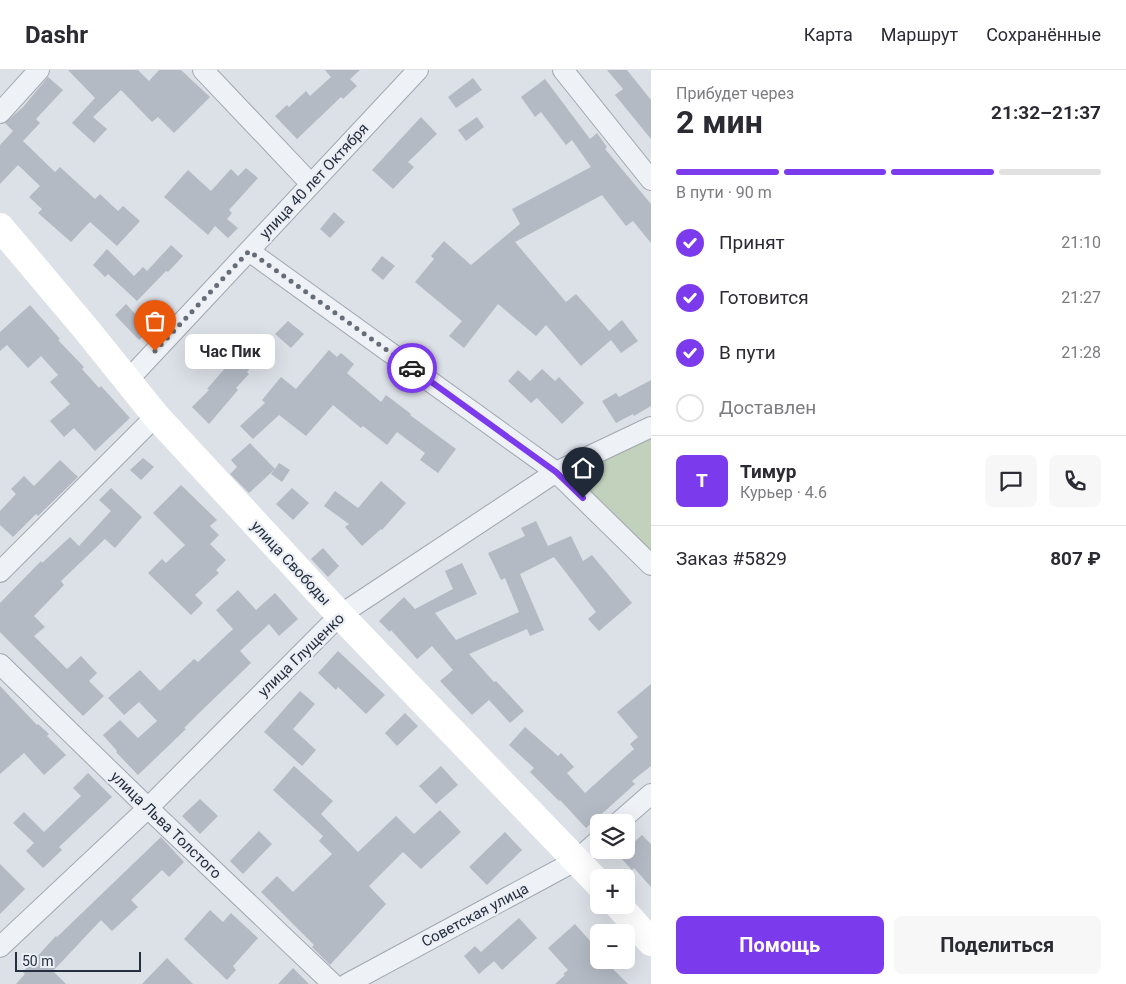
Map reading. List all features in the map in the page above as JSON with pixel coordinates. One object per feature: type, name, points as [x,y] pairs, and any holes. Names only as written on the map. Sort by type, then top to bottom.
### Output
[{"type":"street","points":[[0,113],[39,70]]},
{"type":"street","points":[[203,70],[312,184]]},
{"type":"street","name":"улица 40 лет Октября","points":[[128,380],[418,70]]},
{"type":"street","points":[[562,70],[651,180]]},
{"type":"street","name":"улица Свободы","points":[[0,227],[156,416],[340,615],[590,874]]},
{"type":"street","points":[[249,251],[556,472],[651,565]]},
{"type":"street","points":[[0,572],[156,416]]},
{"type":"street","name":"улица Глущенко","points":[[0,947],[148,808],[340,615],[556,472],[651,426]]},
{"type":"street","name":"улица Льва Толстого","points":[[0,664],[333,984]]},
{"type":"street","points":[[628,814],[651,794]]},
{"type":"street","name":"Советская улица","points":[[347,984],[577,860],[590,848]]},
{"type":"street","points":[[626,914],[651,942]]},
{"type":"green space","points":[[651,435],[651,556],[567,474]]},
{"type":"building","points":[[68,70],[138,70],[149,81],[159,70],[181,70],[210,97],[174,133],[158,117],[152,122],[121,90],[93,117],[107,129],[94,143],[72,123],[95,98]]},
{"type":"building","points":[[325,70],[360,70],[350,79],[357,86],[343,99],[341,97],[297,139],[275,116],[287,105],[289,107],[306,91],[310,96],[331,77]]},
{"type":"building","points":[[607,70],[627,70],[651,100],[651,139],[615,95],[623,89]]},
{"type":"building","points":[[48,77],[63,90],[36,119],[40,123],[23,141],[55,172],[60,167],[95,199],[100,194],[118,211],[123,206],[140,221],[117,246],[90,222],[71,242],[38,213],[42,209],[29,197],[40,186],[18,165],[0,184],[0,145],[13,131],[5,123],[23,107]]},
{"type":"building","points":[[473,78],[482,90],[456,108],[448,97]]},
{"type":"building","points":[[545,79],[590,139],[597,133],[607,147],[605,149],[651,204],[651,243],[633,221],[626,226],[602,195],[515,242],[566,302],[576,294],[609,331],[622,320],[638,341],[621,353],[611,340],[581,366],[546,325],[536,336],[498,304],[464,348],[449,336],[462,321],[415,282],[434,259],[431,256],[444,241],[471,265],[520,224],[512,209],[591,167],[572,140],[566,145],[541,112],[535,117],[521,97]]},
{"type":"building","points":[[421,117],[437,134],[408,162],[414,167],[393,189],[372,170]]},
{"type":"building","points":[[477,117],[484,127],[466,141],[458,130]]},
{"type":"building","points":[[246,168],[258,178],[229,210],[232,213],[227,219],[238,228],[228,238],[215,226],[208,235],[164,197],[188,170],[211,191],[231,169],[238,176]]},
{"type":"building","points":[[334,212],[345,222],[330,238],[320,229]]},
{"type":"building","points":[[171,245],[183,256],[137,301],[108,274],[105,277],[93,265],[107,249],[134,276],[143,267],[147,271]]},
{"type":"building","points":[[382,256],[395,266],[383,280],[371,270]]},
{"type":"building","points":[[126,304],[150,329],[139,340],[115,315]]},
{"type":"building","points":[[30,305],[60,339],[58,340],[84,367],[82,369],[99,388],[101,386],[130,418],[95,451],[74,428],[64,437],[50,421],[70,404],[50,382],[58,375],[41,356],[28,368],[7,345],[0,351],[0,332]]},
{"type":"building","points":[[288,321],[304,334],[291,348],[275,334]]},
{"type":"building","points":[[255,336],[268,347],[247,372],[249,374],[236,388],[238,390],[209,424],[192,407]]},
{"type":"building","points":[[329,350],[337,357],[341,353],[354,364],[347,373],[381,402],[386,395],[456,449],[438,473],[420,460],[425,453],[397,432],[387,445],[363,426],[361,428],[333,405],[306,436],[279,415],[253,439],[240,426],[265,403],[262,400],[281,377],[296,389]]},
{"type":"building","points":[[542,369],[555,381],[559,377],[584,403],[562,424],[537,398],[531,403],[508,381],[518,370],[530,381]]},
{"type":"building","points":[[651,380],[651,406],[634,416],[633,414],[616,423],[602,401],[616,393],[619,397]]},
{"type":"building","points":[[250,443],[275,469],[249,493],[230,474],[237,467],[231,460]]},
{"type":"building","points":[[143,458],[154,467],[141,480],[130,470]]},
{"type":"building","points":[[60,460],[78,477],[38,516],[36,514],[13,537],[0,525],[0,511],[16,494],[11,489],[24,476],[34,486]]},
{"type":"building","points":[[279,463],[290,470],[282,482],[271,474]]},
{"type":"building","points":[[381,481],[406,503],[382,530],[362,546],[345,527],[349,524],[324,506],[335,491],[358,508]]},
{"type":"building","points":[[181,485],[217,520],[210,526],[219,535],[210,544],[226,560],[216,570],[219,573],[195,595],[203,603],[191,615],[148,573],[162,559],[166,563],[185,545],[153,513]]},
{"type":"building","points":[[111,488],[142,517],[115,548],[105,539],[61,581],[64,585],[34,616],[45,627],[34,636],[67,669],[81,656],[97,673],[89,681],[104,696],[83,716],[0,632],[0,603],[41,561],[42,563],[70,537],[79,546],[111,511],[99,500]]},
{"type":"building","points":[[292,488],[309,503],[293,520],[276,504]]},
{"type":"building","points":[[536,521],[548,546],[571,536],[583,561],[592,555],[632,603],[599,631],[588,619],[596,612],[554,557],[520,574],[544,630],[530,636],[527,629],[469,654],[524,711],[510,723],[489,700],[472,715],[440,681],[453,670],[432,646],[417,659],[391,630],[390,632],[379,621],[404,597],[415,609],[453,589],[445,571],[462,563],[477,594],[435,613],[456,640],[519,612],[505,578],[501,580],[488,553],[525,536],[521,528]]},
{"type":"building","points":[[323,548],[339,566],[328,577],[311,559]]},
{"type":"building","points":[[238,590],[256,610],[275,593],[298,619],[279,636],[269,624],[240,651],[251,663],[138,775],[103,735],[120,720],[138,738],[157,721],[139,702],[124,715],[108,698],[140,670],[160,691],[194,659],[198,662],[233,629],[216,610]]},
{"type":"building","points":[[338,651],[385,695],[366,714],[338,687],[336,690],[318,673]]},
{"type":"building","points":[[651,684],[651,766],[632,781],[635,784],[602,814],[590,814],[590,824],[586,828],[530,772],[534,768],[509,745],[525,727],[558,756],[561,753],[574,767],[567,773],[585,793],[634,749],[630,744],[638,737],[617,712]]},
{"type":"building","points":[[0,686],[37,725],[49,734],[47,736],[66,755],[44,775],[24,753],[0,774]]},
{"type":"building","points":[[300,691],[315,704],[293,729],[316,750],[302,766],[264,732]]},
{"type":"building","points":[[405,713],[418,726],[397,746],[385,733]]},
{"type":"building","points":[[294,766],[333,801],[321,814],[358,852],[396,816],[414,834],[440,810],[461,832],[421,869],[403,852],[369,886],[386,904],[330,965],[312,947],[314,945],[261,892],[277,876],[293,892],[332,854],[319,841],[323,836],[273,790]]},
{"type":"building","points":[[441,766],[458,785],[436,804],[419,786]]},
{"type":"building","points":[[88,773],[112,797],[59,847],[62,850],[43,868],[26,851],[34,843],[13,823],[24,812],[44,832],[81,796],[73,788]]},
{"type":"building","points":[[200,799],[218,816],[200,834],[182,816]]},
{"type":"building","points":[[259,831],[272,844],[243,874],[230,861]]},
{"type":"building","points":[[505,832],[522,850],[487,885],[469,867]]},
{"type":"building","points":[[642,835],[651,844],[651,887],[634,868],[631,869],[622,859],[635,859],[635,841]]},
{"type":"building","points":[[161,837],[184,862],[169,877],[162,870],[131,900],[138,907],[112,931],[101,920],[53,971],[66,984],[16,984],[25,974],[23,972],[56,936]]},
{"type":"building","points":[[0,864],[25,889],[0,914]]},
{"type":"building","points":[[210,910],[223,922],[231,913],[258,938],[233,966],[236,970],[227,980],[184,939]]},
{"type":"building","points":[[519,918],[537,938],[502,970],[494,961],[479,974],[464,956],[475,946],[481,952]]},
{"type":"building","points":[[575,924],[590,941],[590,969],[613,969],[628,984],[555,984],[568,970],[548,948]]},
{"type":"building","points":[[167,958],[193,984],[142,984]]},
{"type":"building","points":[[293,968],[309,984],[278,984]]},
{"type":"way so far","points":[[155,351],[249,251],[412,368]]},
{"type":"place","name":"Час Пик","points":[[155,351]]},
{"type":"route","points":[[412,368],[556,472],[583,498]]}]
